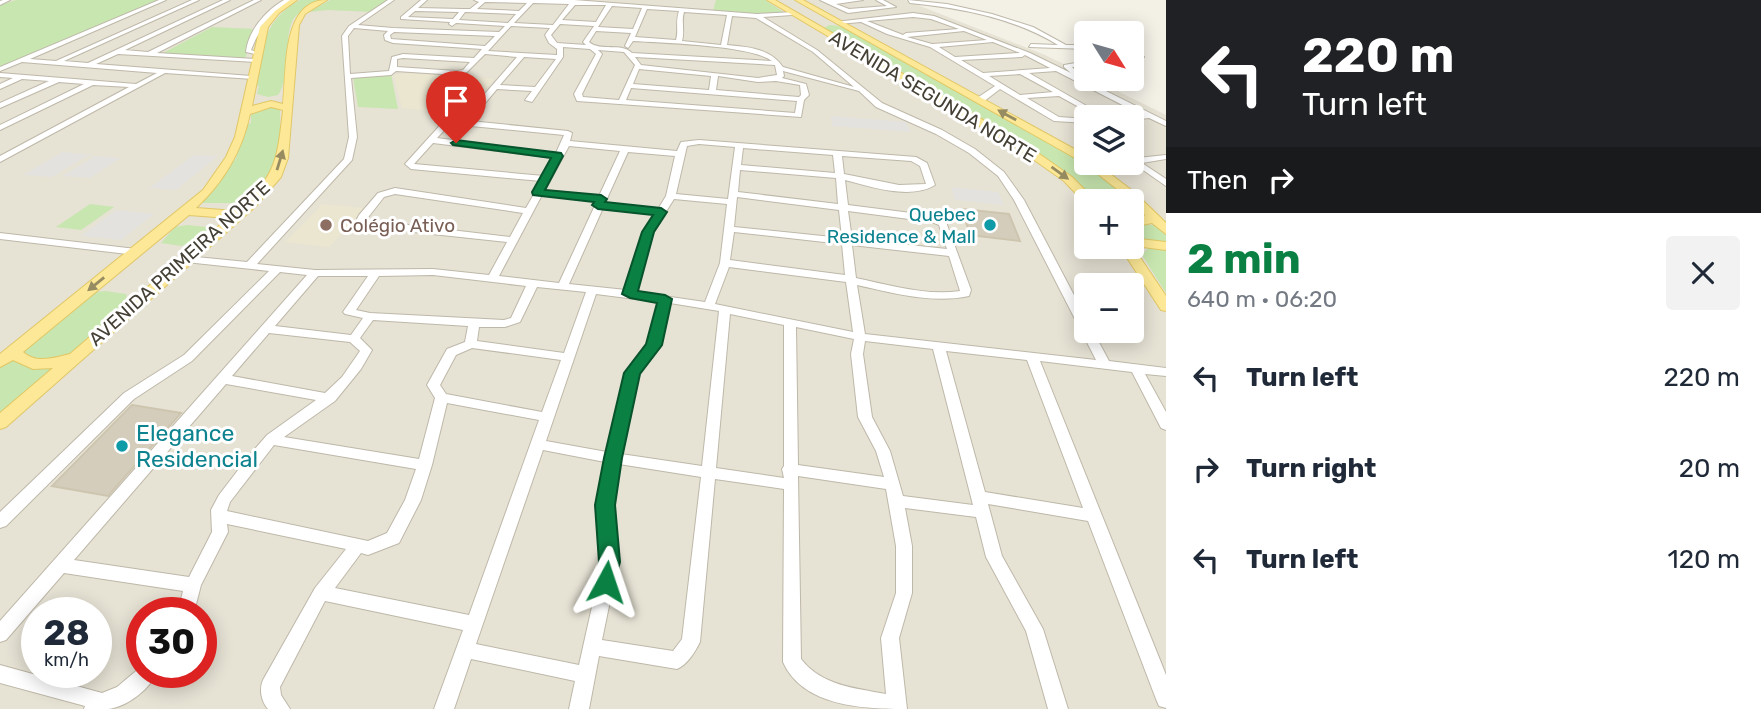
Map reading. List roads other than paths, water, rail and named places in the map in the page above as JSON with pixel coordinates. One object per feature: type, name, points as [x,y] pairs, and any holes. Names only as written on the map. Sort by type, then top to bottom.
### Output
[{"type":"main road","name":"AVENIDA PRIMEIRA NORTE","points":[[0,362],[206,192],[231,157],[240,136],[264,27],[277,12],[294,0]]},
{"type":"main road","name":"AVENIDA PRIMEIRA NORTE","points":[[0,423],[238,215],[275,177],[283,158],[297,18],[324,0]]},
{"type":"main road","name":"AVENIDA SEGUNDA NORTE","points":[[770,0],[1024,148],[1078,189]]},
{"type":"main road","name":"AVENIDA SEGUNDA NORTE","points":[[798,0],[1074,154]]},
{"type":"main road","points":[[797,16],[820,19],[824,14]]},
{"type":"main road","points":[[817,28],[828,23],[842,24]]},
{"type":"main road","points":[[249,96],[266,99],[289,92]]},
{"type":"main road","points":[[244,113],[268,104],[287,109]]},
{"type":"main road","name":"AVENIDA SEGUNDA NORTE","points":[[1105,175],[1130,194],[1166,230]]},
{"type":"main road","points":[[1144,222],[1152,214]]},
{"type":"main road","points":[[181,215],[238,215]]},
{"type":"main road","points":[[181,215],[227,224]]},
{"type":"main road","points":[[1144,243],[1166,246]]},
{"type":"main road","points":[[1135,259],[1166,307]]},
{"type":"main road","points":[[14,351],[18,358],[33,364],[52,363],[75,357]]},
{"type":"street","points":[[0,69],[163,0]]},
{"type":"street","points":[[57,62],[196,0]]},
{"type":"street","points":[[89,65],[227,0]]},
{"type":"street","points":[[149,54],[258,0]]},
{"type":"street","points":[[256,58],[248,51],[256,28],[274,8],[288,0]]},
{"type":"street","points":[[249,266],[348,160],[354,137],[346,76],[345,36],[354,26],[391,0]]},
{"type":"street","points":[[424,0],[404,19],[595,26],[696,45],[761,50],[778,66],[781,76],[778,79]]},
{"type":"street","points":[[477,0],[594,1],[610,4],[630,2],[730,14],[797,16]]},
{"type":"street","points":[[472,10],[484,0]]},
{"type":"street","points":[[664,7],[668,0]]},
{"type":"street","points":[[826,1],[860,0]]},
{"type":"street","points":[[826,1],[846,11],[893,7],[879,0]]},
{"type":"street","points":[[879,0],[913,0],[999,18],[1063,45]]},
{"type":"street","points":[[394,69],[457,73],[465,71],[532,1]]},
{"type":"street","points":[[709,11],[711,1]]},
{"type":"street","points":[[529,100],[560,57],[561,51],[548,38],[574,2]]},
{"type":"street","points":[[610,4],[586,42],[600,54],[730,60],[778,66],[859,90]]},
{"type":"street","points":[[630,54],[632,35],[646,6]]},
{"type":"street","points":[[413,9],[521,13]]},
{"type":"street","points":[[678,42],[681,34],[678,22],[682,9]]},
{"type":"street","points":[[862,10],[876,18]]},
{"type":"street","points":[[444,32],[463,11]]},
{"type":"street","points":[[167,13],[195,15]]},
{"type":"street","points":[[724,47],[730,14]]},
{"type":"street","points":[[757,16],[815,51],[879,105],[956,141],[1001,174],[1019,200],[1105,366]]},
{"type":"street","points":[[842,24],[876,18],[923,16],[1028,54],[1166,124]]},
{"type":"street","points":[[122,17],[152,20]]},
{"type":"street","points":[[862,20],[897,36],[932,46],[1060,120],[1074,121]]},
{"type":"street","points":[[181,21],[211,23]]},
{"type":"street","points":[[137,26],[166,28]]},
{"type":"street","points":[[354,26],[499,34]]},
{"type":"street","points":[[393,30],[387,33],[389,41],[560,57]]},
{"type":"street","points":[[897,36],[965,30]]},
{"type":"street","points":[[932,46],[994,42]]},
{"type":"street","points":[[556,45],[591,47],[630,54],[637,62],[637,67],[621,103]]},
{"type":"street","points":[[692,58],[696,45]]},
{"type":"street","points":[[1031,46],[1074,46]]},
{"type":"street","points":[[117,51],[256,58]]},
{"type":"street","points":[[600,54],[578,98],[795,116],[798,115],[801,99],[805,95],[803,84],[778,79],[637,67]]},
{"type":"street","points":[[952,59],[1028,54]]},
{"type":"street","points":[[466,121],[522,55]]},
{"type":"street","points":[[346,76],[391,73],[394,69],[394,58],[403,56],[474,60]]},
{"type":"street","points":[[22,60],[251,78]]},
{"type":"street","points":[[727,75],[730,60]]},
{"type":"street","points":[[980,75],[1058,69]]},
{"type":"street","points":[[0,159],[165,71]]},
{"type":"street","points":[[1022,72],[1080,105]]},
{"type":"street","points":[[712,92],[715,74]]},
{"type":"street","points":[[0,75],[136,86]]},
{"type":"street","points":[[0,87],[23,77]]},
{"type":"street","points":[[0,106],[57,80]]},
{"type":"street","points":[[0,128],[91,83]]},
{"type":"street","points":[[628,86],[801,99]]},
{"type":"street","points":[[980,100],[999,86]]},
{"type":"street","points":[[495,87],[536,89]]},
{"type":"street","points":[[724,111],[725,93]]},
{"type":"street","points":[[1018,97],[1059,94]]},
{"type":"street","points":[[1144,117],[1150,116]]},
{"type":"street","points":[[493,278],[544,179],[566,143],[568,133],[446,121],[409,164],[544,179]]},
{"type":"street","points":[[431,140],[558,156]]},
{"type":"street","points":[[630,294],[648,232],[671,196],[680,153],[688,142],[913,159],[924,165],[931,185],[924,188],[888,186],[840,176],[737,167]]},
{"type":"street","points":[[566,143],[680,153]]},
{"type":"street","points":[[592,647],[677,660],[691,642],[709,471],[717,308],[730,229],[739,146]]},
{"type":"street","points":[[562,287],[625,149]]},
{"type":"street","points":[[790,324],[792,662],[799,675],[818,687],[897,707],[890,638],[904,593],[906,570],[893,484],[883,451],[865,417],[857,354],[860,337],[837,153]]},
{"type":"street","points":[[1166,158],[1140,160],[1137,163],[1166,183]]},
{"type":"street","points":[[513,240],[367,225],[362,221],[362,217],[381,195],[395,191],[528,211]]},
{"type":"street","points":[[537,192],[661,212]]},
{"type":"street","points":[[671,196],[782,198],[844,209],[935,219],[943,224],[966,290],[961,296],[887,288],[725,263]]},
{"type":"street","points":[[730,229],[954,253]]},
{"type":"street","points":[[0,236],[136,252]]},
{"type":"street","points":[[186,258],[315,273],[433,272],[493,278],[665,299],[860,337],[1166,372]]},
{"type":"street","points":[[0,522],[129,396],[188,358],[276,270]]},
{"type":"street","points":[[376,272],[349,313],[505,324],[516,320],[533,284]]},
{"type":"street","points":[[0,634],[315,273]]},
{"type":"street","points":[[444,709],[592,290]]},
{"type":"street","points":[[579,709],[610,562],[605,505],[613,458],[632,373],[654,345],[665,299]]},
{"type":"street","points":[[354,339],[370,316]]},
{"type":"street","points":[[471,344],[474,323]]},
{"type":"street","points":[[189,597],[192,585],[220,532],[224,499],[272,440],[330,398],[358,366],[366,350],[354,339],[266,329]]},
{"type":"street","points":[[546,417],[442,398],[433,385],[451,352],[471,344],[567,357]]},
{"type":"street","points":[[939,347],[994,557],[1034,629],[1058,709]]},
{"type":"street","points":[[1032,358],[1091,515],[1166,699]]},
{"type":"street","points":[[1137,370],[1166,425]]},
{"type":"street","points":[[223,379],[330,398]]},
{"type":"street","points":[[220,516],[368,548],[393,538],[413,500],[442,398]]},
{"type":"street","points":[[272,440],[425,465]]},
{"type":"street","points":[[537,444],[709,471],[893,484]]},
{"type":"street","points":[[896,501],[1091,515]]},
{"type":"street","points":[[280,709],[272,699],[270,686],[321,593],[358,545]]},
{"type":"street","points":[[60,565],[192,585]]},
{"type":"street","points":[[321,593],[475,624]]},
{"type":"street","points":[[466,650],[587,675]]},
{"type":"street","points":[[0,674],[97,705],[132,688]]},
{"type":"place","name":"Colégio Ativo","points":[[326,225]]},
{"type":"place","name":"Quebec Residence & Mall","points":[[990,225]]},
{"type":"place","name":"Elegance Residencial","points":[[122,446]]}]
